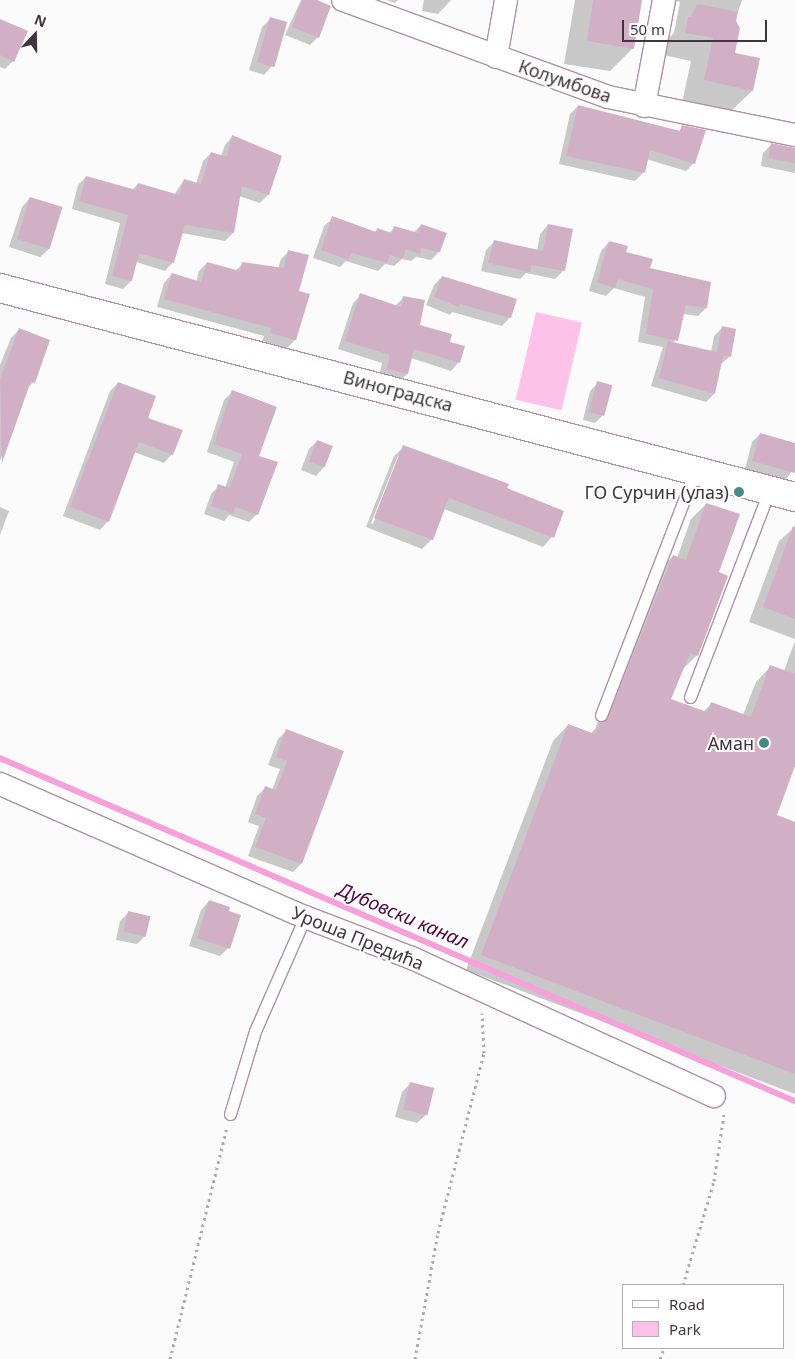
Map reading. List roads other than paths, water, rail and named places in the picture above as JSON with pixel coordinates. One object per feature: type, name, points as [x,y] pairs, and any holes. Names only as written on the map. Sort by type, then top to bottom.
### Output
[{"type":"street","name":"Колумбова","points":[[342,0],[496,57],[644,106],[795,134]]},
{"type":"street","points":[[496,57],[506,0]]},
{"type":"street","points":[[644,106],[664,0]]},
{"type":"street","name":"Виноградска","points":[[0,288],[782,494]]},
{"type":"street","name":"Уроша Предића","points":[[0,784],[305,917],[476,987],[714,1096]]},
{"type":"lane","points":[[601,715],[696,470]]},
{"type":"lane","points":[[690,697],[782,494]]},
{"type":"lane","points":[[230,1114],[255,1031],[305,917]]},
{"type":"waterway","name":"Дубовски канал","points":[[0,758],[795,1101]]},
{"type":"place","name":"ГО Сурчин (улаз)","points":[[739,492]]},
{"type":"place","name":"Аман","points":[[764,743]]}]
